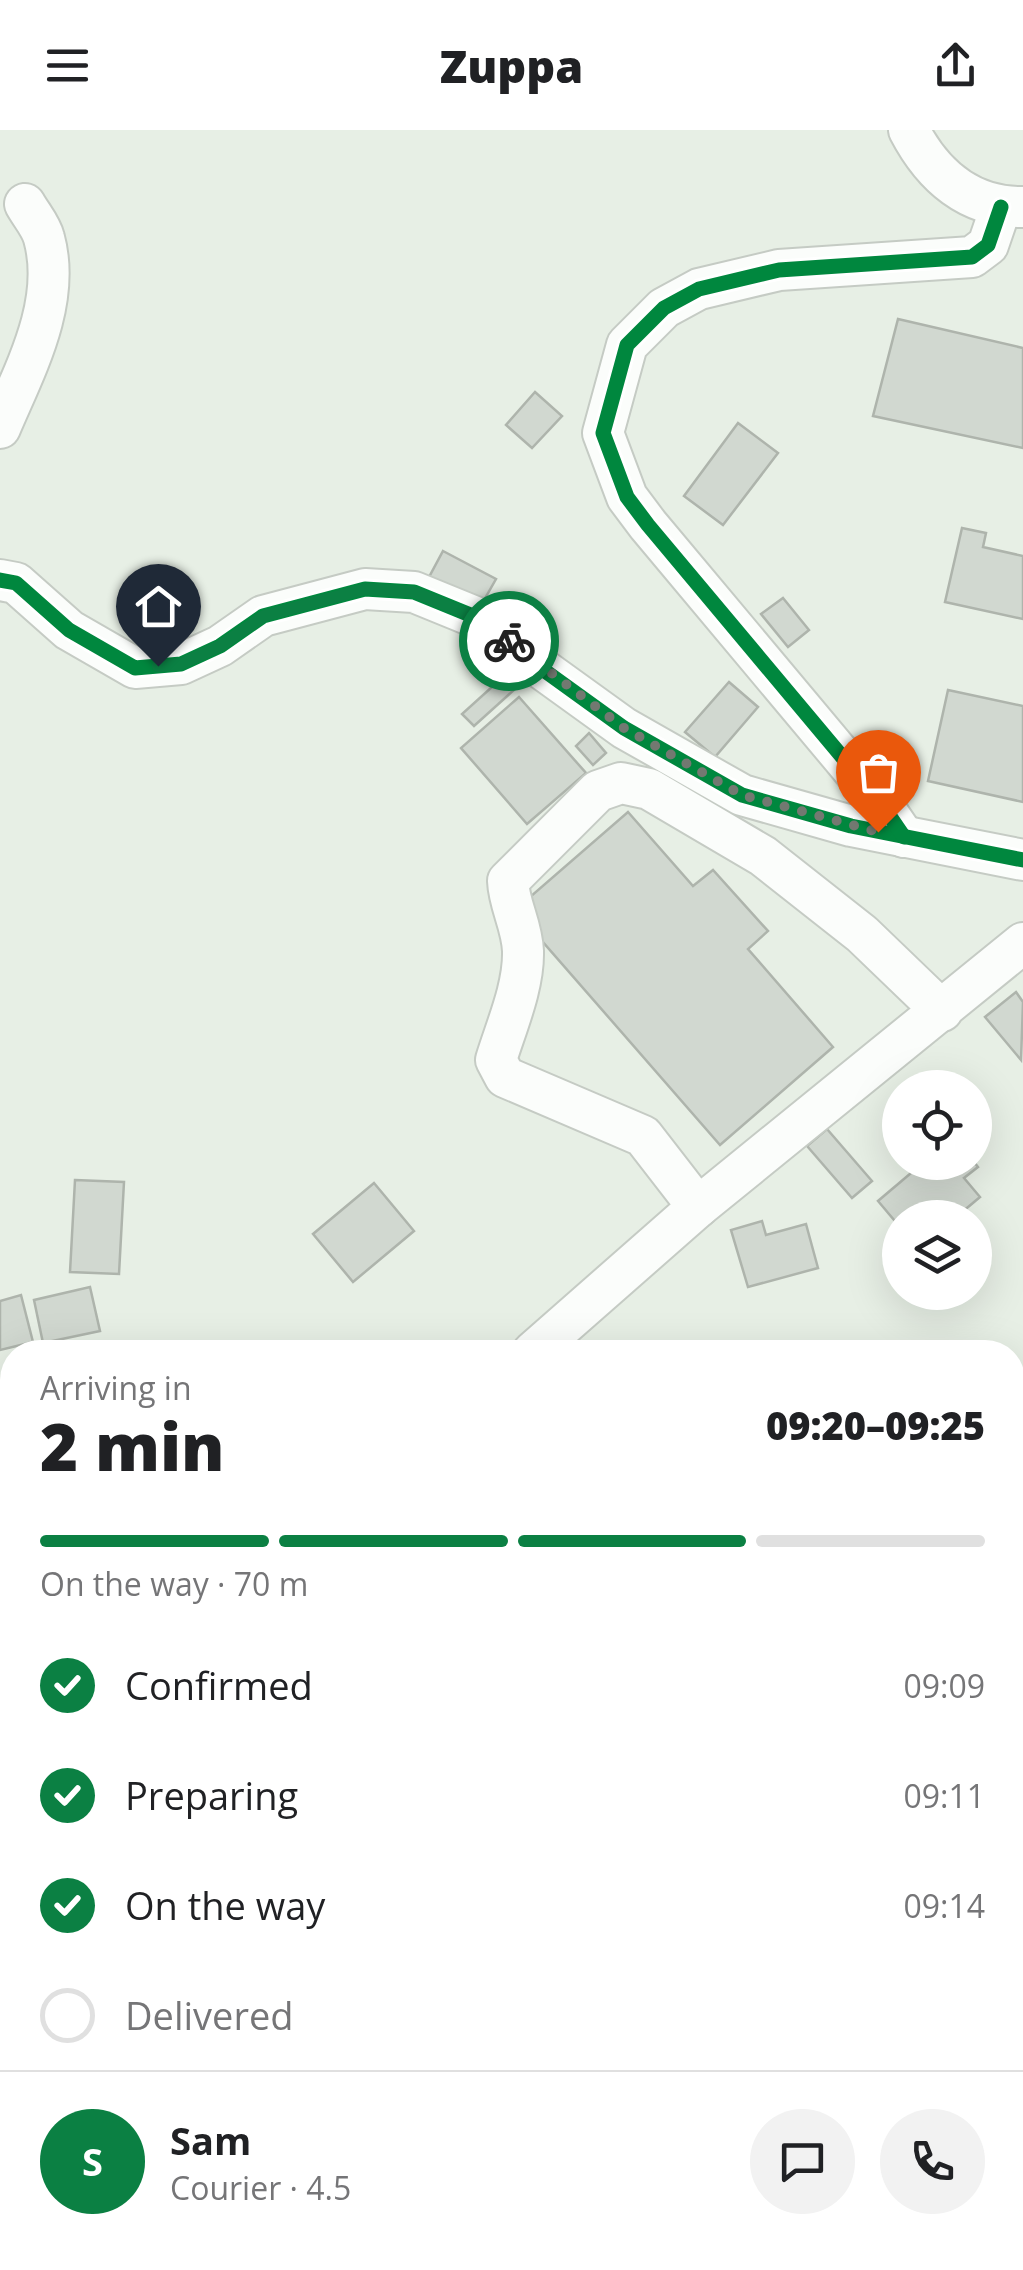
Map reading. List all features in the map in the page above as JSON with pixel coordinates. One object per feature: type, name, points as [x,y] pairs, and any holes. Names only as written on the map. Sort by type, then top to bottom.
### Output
[{"type":"street","points":[[904,837],[880,802],[638,512],[614,470],[603,432],[627,344],[664,308],[699,289],[780,270],[972,257],[988,246],[1012,207],[954,189],[924,159],[909,130]]},
{"type":"street","points":[[0,428],[42,327],[49,267],[44,235],[24,204]]},
{"type":"street","points":[[0,580],[16,582],[69,630],[135,668],[181,664],[220,646],[264,616],[365,589],[414,592],[490,623],[527,658],[624,728],[742,795],[904,837],[1023,860]]},
{"type":"street","points":[[698,1207],[643,1136],[505,1077],[496,1060],[523,954],[518,917],[508,898],[508,881],[598,791],[621,783],[649,789],[764,856],[862,934],[942,1011]]},
{"type":"street","points":[[547,1340],[698,1207],[1023,943]]},
{"type":"building","points":[[898,319],[1023,348],[1023,448],[873,416]]},
{"type":"building","points":[[535,392],[562,416],[532,448],[506,425]]},
{"type":"building","points":[[738,423],[778,453],[723,525],[684,496]]},
{"type":"building","points":[[962,528],[986,533],[983,547],[1023,556],[1023,619],[945,602]]},
{"type":"building","points":[[443,551],[496,579],[480,607],[428,579]]},
{"type":"building","points":[[783,598],[809,630],[788,647],[761,614]]},
{"type":"building","points":[[503,677],[515,689],[474,726],[462,714]]},
{"type":"building","points":[[729,682],[758,707],[715,757],[685,732]]},
{"type":"building","points":[[948,690],[1023,706],[1023,802],[928,781]]},
{"type":"building","points":[[519,697],[586,773],[527,824],[461,748]]},
{"type":"building","points":[[589,733],[606,753],[593,765],[576,746]]},
{"type":"building","points":[[628,812],[693,886],[713,870],[768,931],[748,949],[833,1047],[720,1145],[515,910]]},
{"type":"building","points":[[1016,992],[1023,1002],[1021,1060],[985,1017]]},
{"type":"building","points":[[827,1129],[872,1181],[852,1198],[807,1146]]},
{"type":"building","points":[[75,1180],[124,1182],[119,1274],[70,1272]]},
{"type":"building","points":[[903,1180],[966,1180],[980,1197],[882,1200],[882,1206],[878,1201]]},
{"type":"building","points":[[374,1183],[414,1231],[353,1282],[313,1234]]},
{"type":"building","points":[[762,1221],[766,1235],[806,1224],[818,1268],[748,1287],[731,1230]]},
{"type":"building","points":[[90,1287],[100,1331],[42,1340],[34,1300]]},
{"type":"building","points":[[21,1295],[32,1340],[0,1340],[0,1301]]},
{"type":"cycle path","points":[[904,837],[880,802],[627,497],[603,433],[627,345],[664,308],[699,289],[779,270],[972,257],[988,245],[1001,207]]},
{"type":"cycle path","points":[[0,580],[16,583],[69,630],[135,668],[181,664],[220,646],[263,616],[365,589],[414,592],[490,623],[527,658],[624,728],[742,795],[851,826],[1023,860]]},
{"type":"way so far","points":[[509,641],[624,728],[742,795],[878,832]]},
{"type":"route","points":[[158,666],[181,664],[220,646],[264,616],[365,589],[414,592],[490,623],[509,641]]}]
